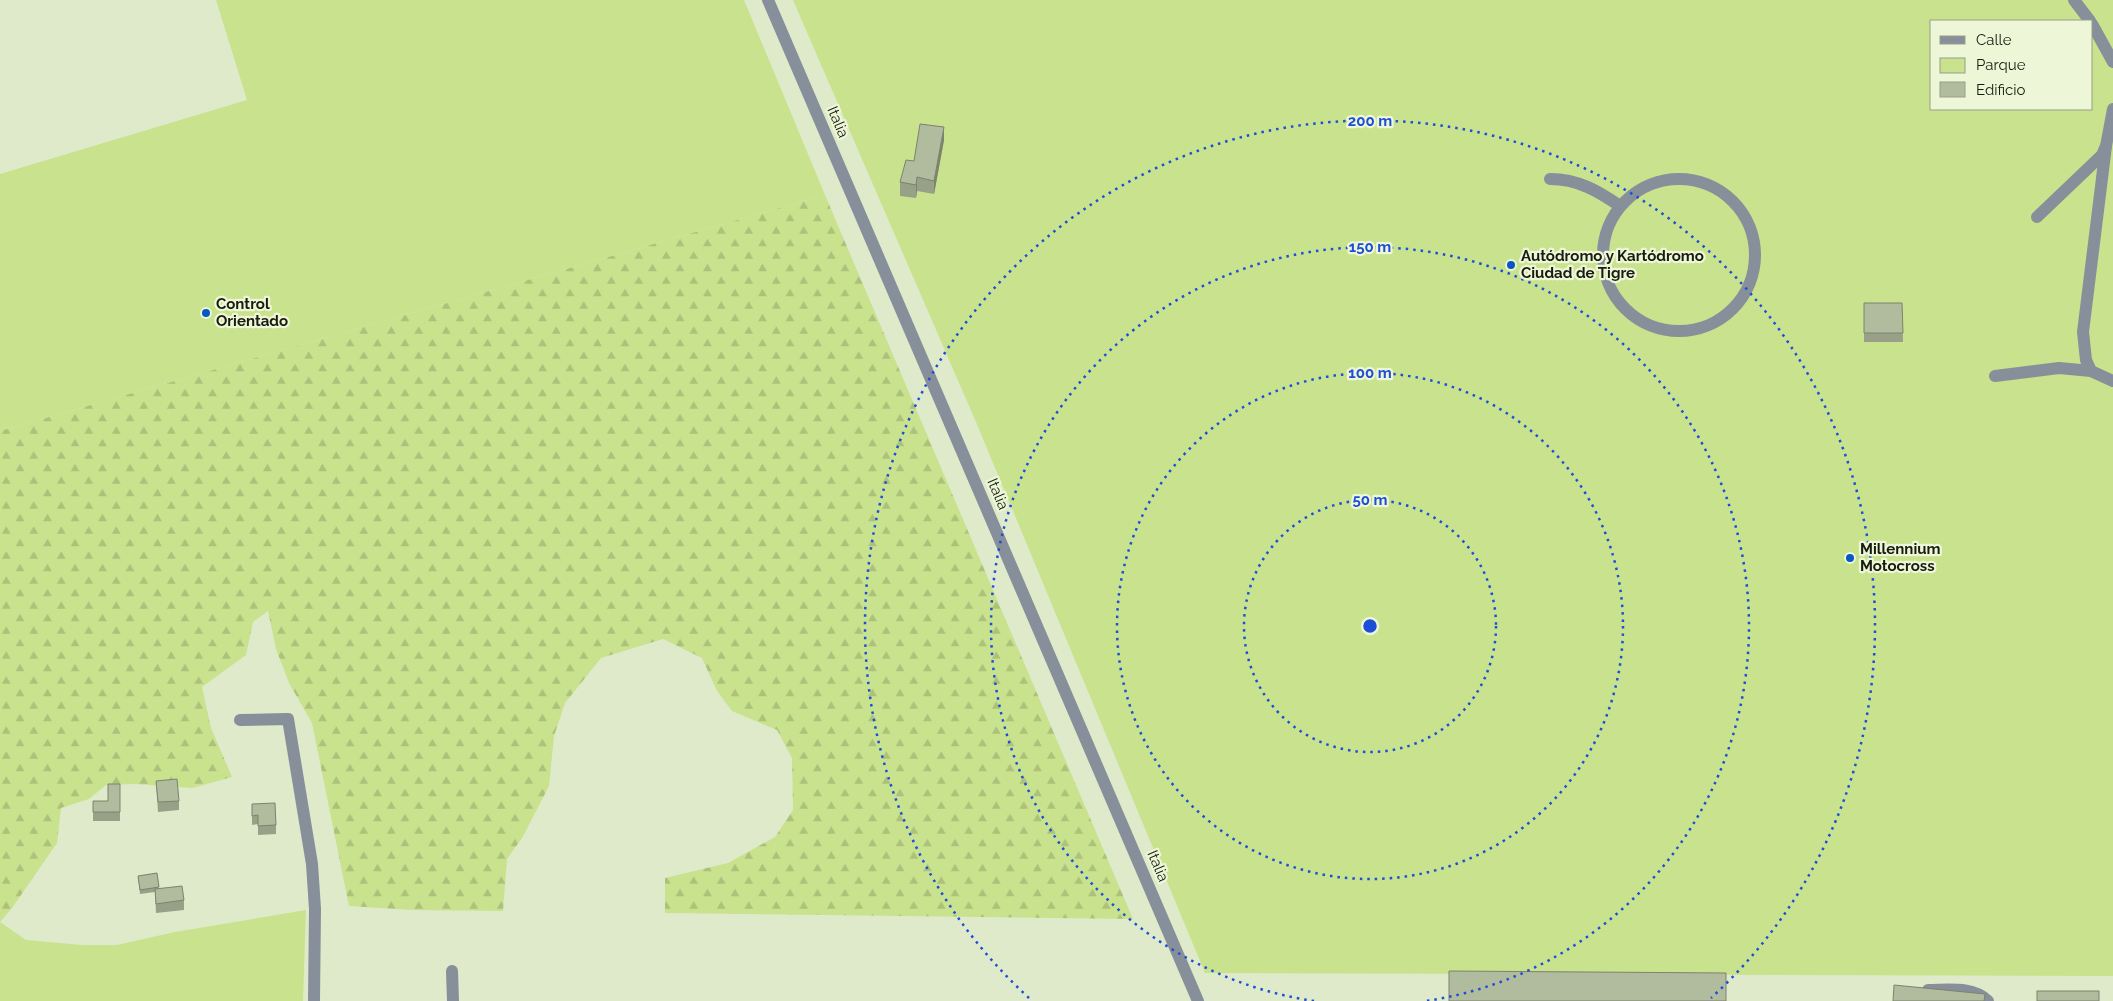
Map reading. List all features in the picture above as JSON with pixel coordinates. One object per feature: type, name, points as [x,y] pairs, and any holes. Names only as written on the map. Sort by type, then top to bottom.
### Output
[{"type":"street","name":"Italia","points":[[768,0],[1198,1001]]},
{"type":"street","points":[[2074,0],[2089,20]]},
{"type":"street","points":[[2093,26],[2113,62]]},
{"type":"street","points":[[2091,371],[2086,360],[2083,332],[2106,146],[2113,109]]},
{"type":"street","points":[[2037,217],[2102,155],[2106,146]]},
{"type":"street","points":[[1678,178],[1710,185],[1724,193],[1736,204],[1746,218],[1752,233],[1755,249],[1755,266],[1750,282],[1743,296],[1733,309],[1720,319],[1705,326],[1689,330],[1656,327],[1628,311],[1617,298],[1609,284],[1604,268],[1605,236],[1611,220],[1620,206],[1646,186],[1678,178]]},
{"type":"street","points":[[1550,179],[1564,179],[1581,184],[1596,190],[1620,206]]},
{"type":"street","points":[[1995,376],[2059,368],[2091,371],[2113,381]]},
{"type":"street","points":[[240,720],[288,719],[312,864],[315,909],[314,1001]]},
{"type":"street","points":[[452,972],[453,1001]]},
{"type":"street","points":[[1928,990],[1965,990],[1983,996],[1988,1001]]},
{"type":"green space","name":"Control Orientado","points":[[216,0],[744,0],[825,195],[0,431],[0,174],[247,100]]},
{"type":"green space","points":[[793,0],[2113,0],[2113,976],[1205,973],[976,422]]},
{"type":"green space","points":[[825,195],[1133,919],[665,913],[665,878],[728,863],[775,837],[793,810],[792,758],[777,730],[732,711],[717,691],[702,658],[663,639],[601,658],[565,703],[554,736],[549,786],[522,838],[507,859],[503,911],[413,910],[349,906],[312,723],[289,683],[276,649],[268,611],[253,622],[246,655],[202,687],[211,728],[232,777],[192,788],[135,784],[106,785],[89,799],[61,808],[57,843],[12,908],[0,922],[0,431]]},
{"type":"green space","points":[[306,910],[303,1001],[0,1001],[0,922],[26,940],[82,945],[117,945],[175,932]]},
{"type":"building","points":[[920,124],[944,127],[934,181],[917,177],[916,185],[900,182],[906,160],[914,161]]},
{"type":"building","points":[[1864,303],[1902,303],[1903,333],[1864,333]]},
{"type":"building","points":[[177,779],[179,801],[158,802],[156,781]]},
{"type":"building","points":[[108,784],[120,784],[120,812],[93,812],[93,801],[108,801]]},
{"type":"building","points":[[275,803],[276,825],[258,826],[258,815],[252,816],[252,804]]},
{"type":"building","points":[[157,873],[159,887],[140,890],[138,876]]},
{"type":"building","points":[[182,886],[184,900],[156,904],[155,889]]},
{"type":"building","points":[[1449,971],[1726,973],[1726,1001],[1449,1001]]},
{"type":"building","points":[[1894,985],[1985,994],[1984,1001],[1893,1001]]},
{"type":"building","points":[[2037,991],[2099,991],[2099,1001],[2037,1001]]},
{"type":"place","name":"Autódromo y Kartódromo Ciudad de Tigre","points":[[1511,265]]},
{"type":"place","name":"Control Orientado","points":[[206,313]]},
{"type":"place","name":"Millennium Motocross","points":[[1850,558]]}]
